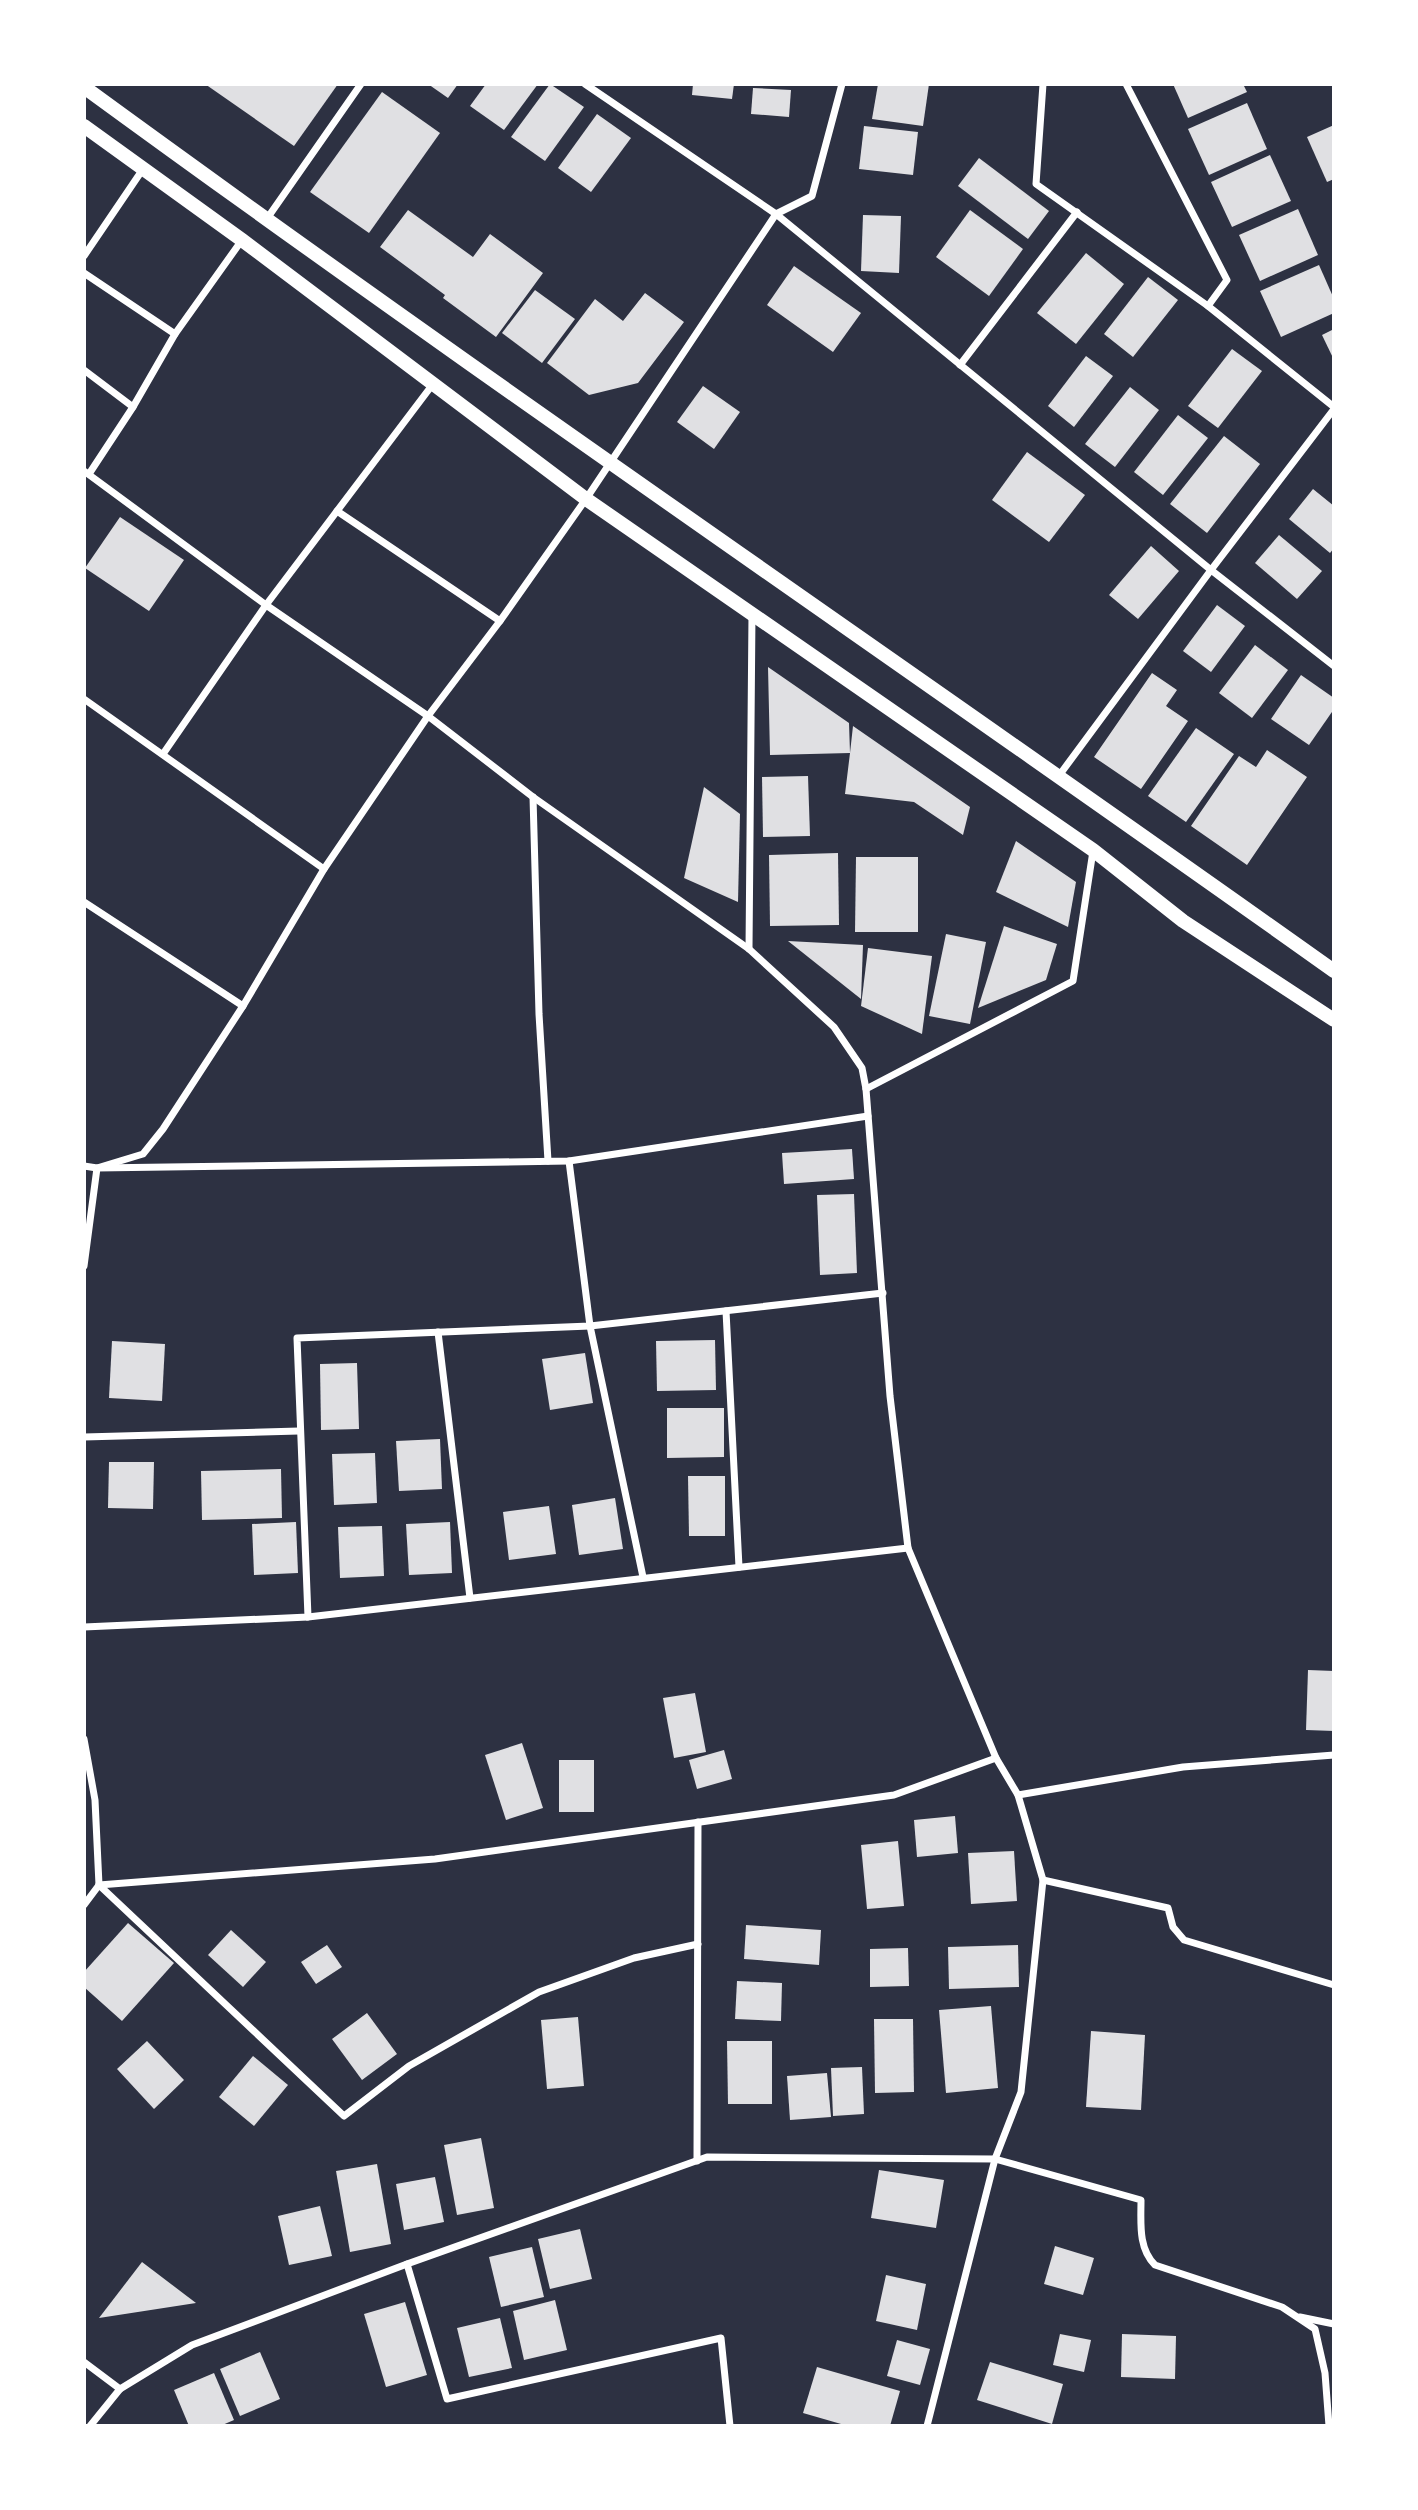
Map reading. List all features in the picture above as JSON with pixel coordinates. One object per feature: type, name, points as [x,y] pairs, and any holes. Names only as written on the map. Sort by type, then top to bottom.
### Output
[{"type":"main road","points":[[84,87],[266,220],[609,463],[1334,971]]},
{"type":"main road","points":[[84,126],[242,240],[586,499],[1093,850],[1183,921],[1334,1020]]},
{"type":"street","points":[[266,220],[361,84]]},
{"type":"street","points":[[585,84],[776,214],[1211,570],[1334,666]]},
{"type":"street","points":[[97,1168],[143,1154],[163,1129],[243,1006],[324,870],[428,716],[586,499],[776,214],[812,197],[842,84]]},
{"type":"street","points":[[1043,84],[1036,184],[1208,306],[1334,408],[1058,777]]},
{"type":"street","points":[[1126,84],[1227,280],[1208,306]]},
{"type":"street","points":[[84,256],[143,169]]},
{"type":"street","points":[[960,365],[1077,212]]},
{"type":"street","points":[[242,240],[175,334],[133,407],[86,472],[266,605],[428,716],[533,797],[750,949],[834,1027],[862,1068],[884,1293],[890,1396],[908,1548],[996,1758],[1017,1795],[1043,1880],[1021,2092],[995,2159],[927,2426]]},
{"type":"street","points":[[84,273],[175,334]]},
{"type":"street","points":[[84,370],[133,407]]},
{"type":"street","points":[[163,754],[266,605],[433,384]]},
{"type":"street","points":[[337,512],[499,621]]},
{"type":"street","points":[[750,949],[752,612]]},
{"type":"street","points":[[84,699],[324,870]]},
{"type":"street","points":[[533,797],[539,1014],[548,1161]]},
{"type":"street","points":[[866,1089],[1073,981],[1093,850]]},
{"type":"street","points":[[84,902],[243,1006]]},
{"type":"street","points":[[84,1166],[97,1168],[569,1161],[868,1116]]},
{"type":"street","points":[[569,1161],[590,1326],[643,1577]]},
{"type":"street","points":[[84,1266],[97,1168]]},
{"type":"street","points":[[307,1617],[297,1338],[590,1326],[884,1293]]},
{"type":"street","points":[[726,1311],[739,1567]]},
{"type":"street","points":[[438,1332],[470,1598]]},
{"type":"street","points":[[84,1437],[299,1431]]},
{"type":"street","points":[[84,1627],[307,1617],[908,1548]]},
{"type":"street","points":[[84,1739],[95,1800],[99,1885],[84,1905]]},
{"type":"street","points":[[1017,1795],[1183,1767],[1334,1755]]},
{"type":"street","points":[[99,1885],[435,1859],[894,1796],[996,1758]]},
{"type":"street","points":[[697,2161],[698,1822]]},
{"type":"street","points":[[1043,1880],[1168,1908],[1173,1927],[1184,1940],[1334,1985]]},
{"type":"street","points":[[99,1885],[344,2116],[409,2066],[539,1992],[634,1958],[698,1944]]},
{"type":"street","points":[[90,2426],[120,2389],[192,2345],[407,2264],[707,2157],[995,2159],[1141,2200],[1145,2255],[1155,2265],[1282,2307],[1315,2329],[1325,2372],[1329,2426]]},
{"type":"street","points":[[407,2264],[447,2399],[721,2338],[730,2426]]},
{"type":"street","points":[[1296,2316],[1334,2324]]},
{"type":"street","points":[[84,2361],[120,2389]]},
{"type":"building","points":[[205,84],[338,84],[294,146]]},
{"type":"building","points":[[428,84],[458,84],[448,98]]},
{"type":"building","points":[[486,84],[538,84],[504,130],[470,106]]},
{"type":"building","points":[[550,84],[584,107],[545,161],[511,137]]},
{"type":"building","points":[[693,84],[734,84],[732,99],[692,95]]},
{"type":"building","points":[[878,84],[929,84],[923,126],[872,119]]},
{"type":"building","points":[[1173,84],[1243,84],[1247,92],[1188,118]]},
{"type":"building","points":[[753,88],[791,90],[789,117],[751,114]]},
{"type":"building","points":[[382,92],[440,133],[369,233],[310,192]]},
{"type":"building","points":[[1247,103],[1267,149],[1209,175],[1188,129]]},
{"type":"building","points":[[597,114],[631,138],[591,192],[558,168]]},
{"type":"building","points":[[1334,125],[1334,179],[1327,182],[1307,137]]},
{"type":"building","points":[[864,126],[918,132],[913,175],[859,169]]},
{"type":"building","points":[[1270,155],[1291,201],[1232,227],[1211,182]]},
{"type":"building","points":[[979,158],[1049,211],[1028,239],[958,186]]},
{"type":"building","points":[[1298,209],[1318,255],[1260,281],[1239,235]]},
{"type":"building","points":[[408,210],[473,257],[490,234],[543,273],[496,337],[380,247]]},
{"type":"building","points":[[970,210],[1023,249],[989,296],[936,257]]},
{"type":"building","points":[[863,215],[901,216],[899,273],[861,271]]},
{"type":"building","points":[[1086,253],[1124,284],[1076,344],[1037,313]]},
{"type":"building","points":[[1319,265],[1334,299],[1334,313],[1281,337],[1260,291]]},
{"type":"building","points":[[794,266],[861,313],[833,352],[767,305]]},
{"type":"building","points":[[1148,277],[1178,300],[1133,357],[1104,334]]},
{"type":"building","points":[[535,290],[575,319],[542,363],[502,333]]},
{"type":"building","points":[[645,293],[684,322],[638,383],[589,395],[547,363],[595,299],[623,321]]},
{"type":"building","points":[[1334,329],[1334,360],[1322,335]]},
{"type":"building","points":[[1232,349],[1262,371],[1218,428],[1188,406]]},
{"type":"building","points":[[1086,356],[1113,376],[1074,427],[1048,406]]},
{"type":"building","points":[[703,386],[740,412],[714,449],[677,422]]},
{"type":"building","points":[[1130,387],[1159,410],[1115,467],[1085,444]]},
{"type":"building","points":[[1178,415],[1208,438],[1163,495],[1134,472]]},
{"type":"building","points":[[1224,436],[1260,464],[1207,533],[1170,504]]},
{"type":"building","points":[[1027,452],[1085,495],[1049,542],[992,500]]},
{"type":"building","points":[[1313,489],[1334,506],[1334,548],[1330,553],[1289,519]]},
{"type":"building","points":[[120,517],[184,560],[149,611],[85,568]]},
{"type":"building","points":[[1279,535],[1322,571],[1297,599],[1255,563]]},
{"type":"building","points":[[1151,546],[1179,571],[1138,619],[1109,595]]},
{"type":"building","points":[[1217,605],[1245,626],[1211,672],[1183,651]]},
{"type":"building","points":[[1255,645],[1288,670],[1252,718],[1219,693]]},
{"type":"building","points":[[768,667],[849,723],[850,753],[770,755]]},
{"type":"building","points":[[1152,673],[1177,690],[1166,706],[1188,721],[1141,789],[1094,757]]},
{"type":"building","points":[[1301,675],[1334,698],[1334,709],[1309,745],[1271,719]]},
{"type":"building","points":[[853,726],[970,807],[963,835],[914,802],[845,794]]},
{"type":"building","points":[[1196,728],[1234,754],[1186,822],[1148,796]]},
{"type":"building","points":[[1267,750],[1307,777],[1247,865],[1191,826],[1239,756],[1256,767]]},
{"type":"building","points":[[808,776],[810,836],[763,837],[762,777]]},
{"type":"building","points":[[704,787],[740,814],[738,902],[684,878]]},
{"type":"building","points":[[1016,841],[1076,882],[1068,927],[996,892]]},
{"type":"building","points":[[838,853],[839,925],[770,926],[769,855]]},
{"type":"building","points":[[856,857],[918,857],[918,932],[855,932]]},
{"type":"building","points":[[1004,926],[1057,944],[1046,980],[978,1008]]},
{"type":"building","points":[[946,934],[986,942],[970,1024],[929,1016]]},
{"type":"building","points":[[788,941],[863,945],[861,999]]},
{"type":"building","points":[[868,948],[932,956],[922,1034],[861,1006]]},
{"type":"building","points":[[852,1149],[854,1179],[784,1184],[782,1153]]},
{"type":"building","points":[[854,1194],[857,1273],[820,1275],[817,1195]]},
{"type":"building","points":[[715,1340],[716,1390],[657,1391],[656,1341]]},
{"type":"building","points":[[112,1341],[165,1344],[162,1401],[109,1398]]},
{"type":"building","points":[[585,1353],[593,1403],[550,1410],[542,1359]]},
{"type":"building","points":[[357,1363],[359,1429],[321,1430],[320,1364]]},
{"type":"building","points":[[667,1408],[724,1408],[724,1457],[667,1458]]},
{"type":"building","points":[[440,1439],[442,1489],[399,1491],[396,1441]]},
{"type":"building","points":[[375,1453],[377,1503],[334,1505],[332,1454]]},
{"type":"building","points":[[109,1462],[154,1462],[153,1509],[108,1508]]},
{"type":"building","points":[[281,1469],[282,1518],[202,1520],[201,1471]]},
{"type":"building","points":[[688,1476],[725,1476],[725,1536],[689,1536]]},
{"type":"building","points":[[615,1498],[623,1549],[579,1555],[572,1505]]},
{"type":"building","points":[[549,1506],[556,1554],[509,1560],[503,1512]]},
{"type":"building","points":[[296,1522],[298,1573],[254,1575],[252,1524]]},
{"type":"building","points":[[450,1522],[452,1573],[409,1575],[406,1524]]},
{"type":"building","points":[[382,1526],[384,1576],[340,1578],[338,1527]]},
{"type":"building","points":[[1308,1670],[1334,1671],[1334,1731],[1306,1730]]},
{"type":"building","points":[[695,1693],[706,1752],[674,1758],[663,1698]]},
{"type":"building","points":[[522,1743],[543,1808],[506,1820],[485,1755]]},
{"type":"building","points":[[724,1750],[732,1779],[697,1789],[689,1760]]},
{"type":"building","points":[[559,1760],[594,1760],[594,1812],[559,1812]]},
{"type":"building","points":[[955,1816],[958,1853],[917,1857],[914,1820]]},
{"type":"building","points":[[898,1841],[904,1906],[867,1909],[861,1845]]},
{"type":"building","points":[[1014,1851],[1017,1901],[971,1904],[968,1853]]},
{"type":"building","points":[[128,1923],[174,1963],[122,2021],[84,1987],[84,1972]]},
{"type":"building","points":[[746,1925],[821,1930],[819,1965],[744,1959]]},
{"type":"building","points":[[231,1930],[266,1962],[243,1987],[208,1955]]},
{"type":"building","points":[[327,1945],[342,1967],[316,1984],[301,1962]]},
{"type":"building","points":[[1018,1945],[1019,1987],[949,1989],[948,1947]]},
{"type":"building","points":[[908,1948],[909,1986],[870,1987],[870,1949]]},
{"type":"building","points":[[737,1981],[782,1983],[781,2021],[735,2019]]},
{"type":"building","points":[[991,2006],[998,2088],[946,2093],[939,2010]]},
{"type":"building","points":[[367,2013],[397,2054],[362,2080],[332,2039]]},
{"type":"building","points":[[578,2017],[584,2086],[547,2089],[541,2020]]},
{"type":"building","points":[[874,2019],[913,2019],[914,2092],[875,2093]]},
{"type":"building","points":[[1091,2031],[1145,2035],[1141,2110],[1086,2107]]},
{"type":"building","points":[[147,2041],[184,2080],[154,2109],[117,2069]]},
{"type":"building","points":[[727,2041],[772,2041],[772,2104],[728,2104]]},
{"type":"building","points":[[253,2056],[288,2085],[254,2126],[219,2097]]},
{"type":"building","points":[[862,2067],[864,2114],[833,2116],[831,2068]]},
{"type":"building","points":[[827,2073],[831,2117],[790,2120],[787,2076]]},
{"type":"building","points":[[481,2138],[494,2208],[457,2215],[444,2145]]},
{"type":"building","points":[[377,2164],[391,2244],[350,2252],[336,2171]]},
{"type":"building","points":[[879,2170],[944,2180],[936,2228],[871,2218]]},
{"type":"building","points":[[435,2177],[444,2222],[404,2230],[396,2184]]},
{"type":"building","points":[[320,2206],[332,2256],[289,2265],[278,2216]]},
{"type":"building","points":[[580,2229],[592,2279],[550,2289],[538,2239]]},
{"type":"building","points":[[1055,2246],[1094,2258],[1083,2295],[1044,2284]]},
{"type":"building","points":[[532,2247],[544,2297],[501,2307],[489,2257]]},
{"type":"building","points":[[142,2262],[196,2303],[99,2318]]},
{"type":"building","points":[[886,2275],[926,2284],[917,2330],[876,2321]]},
{"type":"building","points":[[555,2300],[567,2350],[524,2360],[513,2311]]},
{"type":"building","points":[[405,2302],[427,2375],[386,2387],[364,2314]]},
{"type":"building","points":[[500,2318],[512,2368],[469,2377],[457,2328]]},
{"type":"building","points":[[1060,2334],[1091,2340],[1084,2372],[1053,2365]]},
{"type":"building","points":[[1122,2334],[1176,2336],[1175,2379],[1121,2377]]},
{"type":"building","points":[[897,2340],[930,2349],[920,2385],[887,2376]]},
{"type":"building","points":[[260,2352],[280,2399],[240,2416],[220,2369]]},
{"type":"building","points":[[990,2362],[1063,2384],[1052,2424],[977,2400]]},
{"type":"building","points":[[817,2367],[900,2391],[890,2426],[848,2426],[803,2413]]},
{"type":"building","points":[[214,2373],[234,2420],[220,2426],[189,2426],[174,2390]]}]
